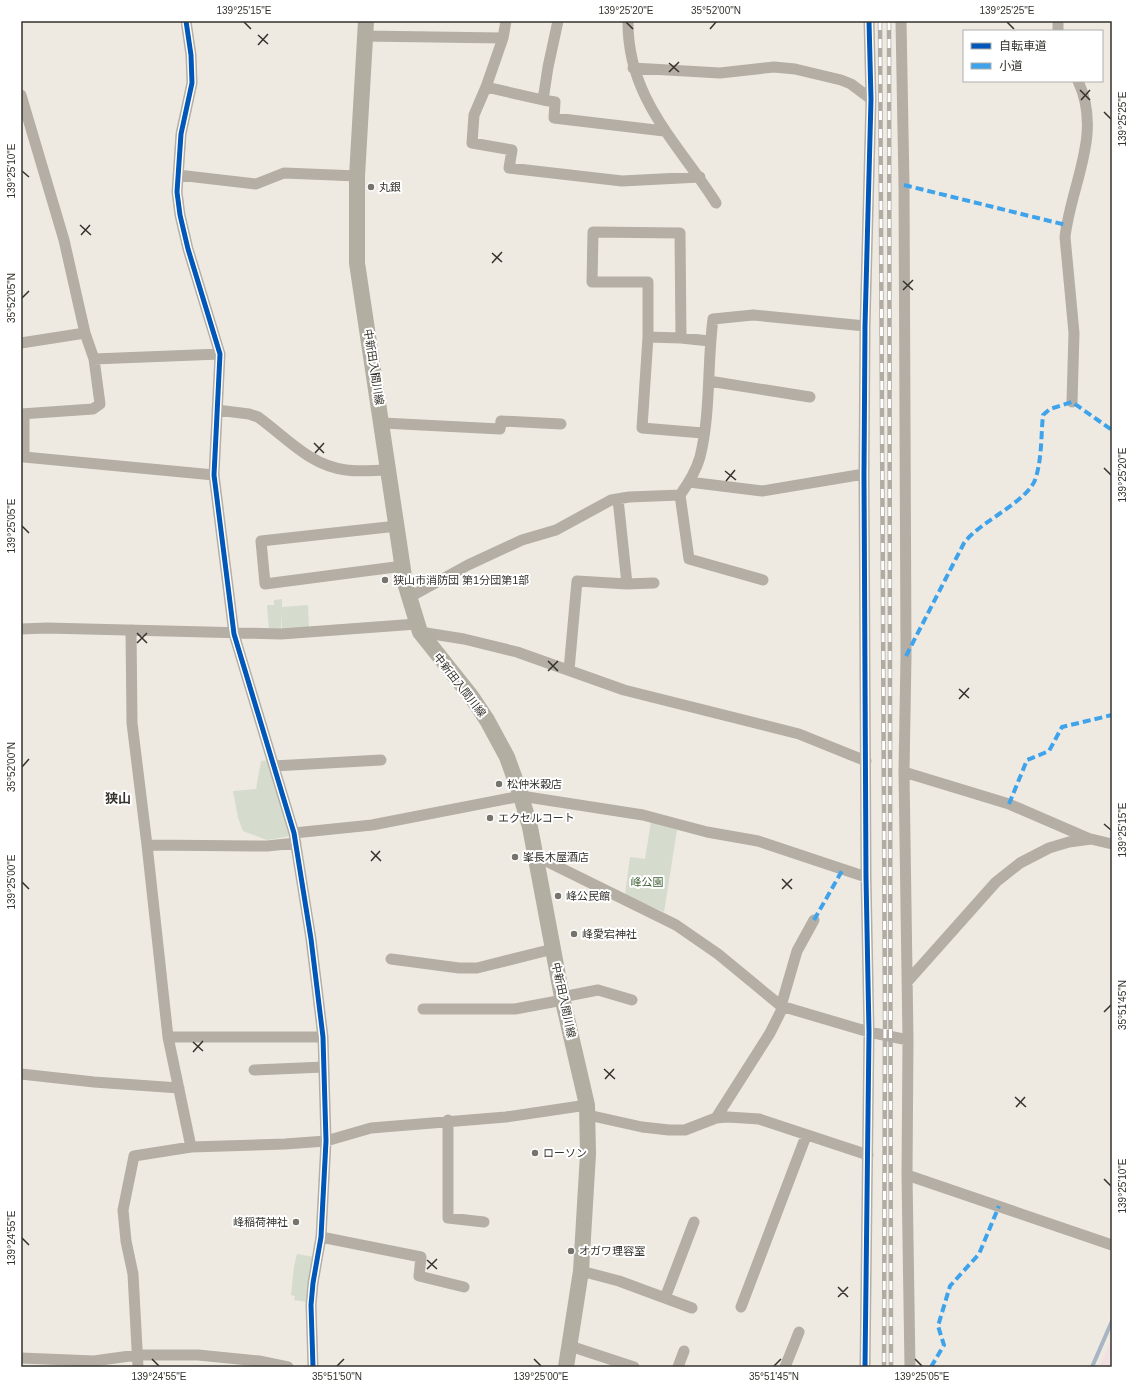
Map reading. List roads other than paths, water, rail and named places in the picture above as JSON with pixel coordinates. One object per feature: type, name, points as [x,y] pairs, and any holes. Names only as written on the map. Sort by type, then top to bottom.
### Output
[{"type":"main road","name":"中新田入間川線","points":[[365,28],[357,176],[357,263],[408,598],[418,628],[487,720],[507,757],[521,796],[530,827],[552,949],[588,1110],[587,1198],[581,1271],[566,1367]]},
{"type":"street","points":[[186,21],[191,55],[192,83],[181,134],[177,192],[180,215],[220,354],[214,475],[234,634],[295,838],[324,1037],[326,1141],[321,1237],[311,1304],[313,1367]]},
{"type":"street","points":[[506,21],[503,38],[486,87],[474,115],[472,143],[512,150],[508,168],[622,181],[700,177]]},
{"type":"street","points":[[542,100],[558,21]]},
{"type":"street","points":[[628,21],[628,40],[633,68],[638,84],[664,130],[700,177],[716,203]]},
{"type":"street","points":[[865,1367],[869,1032],[866,877],[864,474],[865,326],[871,99],[869,21]]},
{"type":"street","points":[[901,21],[905,201],[906,656],[904,772],[908,1040],[907,1175],[910,1367]]},
{"type":"street","points":[[365,28],[503,38]]},
{"type":"street","points":[[633,68],[720,73],[774,67],[795,69],[841,80],[851,84],[871,99]]},
{"type":"street","points":[[1072,402],[1074,333],[1065,238],[1066,225],[1083,162],[1088,112],[1085,97],[1078,82]]},
{"type":"street","points":[[486,87],[555,102],[554,118],[664,130]]},
{"type":"street","points":[[21,95],[64,240],[85,333],[94,359],[100,404],[94,410],[22,414],[24,457],[214,475]]},
{"type":"street","points":[[178,175],[256,184],[284,173],[357,176]]},
{"type":"street","points":[[681,338],[680,232],[593,232],[592,282],[648,282],[648,337],[642,428],[704,433]]},
{"type":"street","points":[[763,580],[689,559],[680,495],[690,482],[700,458],[709,381],[710,340],[713,319],[753,315],[865,326]]},
{"type":"street","points":[[21,343],[85,333]]},
{"type":"street","points":[[648,337],[710,340]]},
{"type":"street","points":[[94,359],[220,354]]},
{"type":"street","points":[[709,381],[810,398]]},
{"type":"street","points":[[217,410],[249,414],[258,417],[306,456],[326,466],[347,470],[389,470]]},
{"type":"street","points":[[382,423],[500,429],[501,421],[561,424]]},
{"type":"street","points":[[690,482],[762,491],[864,474]]},
{"type":"street","points":[[408,598],[468,565],[522,540],[556,530],[611,500],[680,495]]},
{"type":"street","points":[[618,499],[627,584]]},
{"type":"street","points":[[397,526],[261,541],[265,584],[403,566]]},
{"type":"street","points":[[569,670],[578,581],[627,584],[654,583]]},
{"type":"street","points":[[21,629],[281,634],[418,628],[517,652],[624,690],[799,734],[866,761]]},
{"type":"street","points":[[131,630],[132,723],[168,1037],[191,1147]]},
{"type":"street","points":[[274,766],[381,760]]},
{"type":"street","points":[[904,772],[1009,804],[1091,839],[1112,844]]},
{"type":"street","points":[[147,845],[267,846],[295,838],[372,825],[521,796],[643,815],[707,832],[758,841],[866,877]]},
{"type":"street","points":[[907,982],[1002,877],[1020,863],[1049,848],[1069,842],[1091,839]]},
{"type":"street","points":[[534,855],[676,926],[718,954],[782,1006],[869,1032],[908,1040]]},
{"type":"street","points":[[716,1118],[770,1033],[782,1006],[796,951],[814,920]]},
{"type":"street","points":[[392,959],[459,968],[477,968],[552,949]]},
{"type":"street","points":[[423,1009],[515,1009],[598,990],[632,1000]]},
{"type":"street","points":[[168,1037],[324,1037]]},
{"type":"street","points":[[254,1070],[324,1067]]},
{"type":"street","points":[[21,1074],[94,1082],[179,1088]]},
{"type":"street","points":[[138,1367],[133,1274],[126,1241],[123,1210],[134,1156],[191,1147],[326,1141],[371,1128],[448,1120],[588,1110],[642,1127],[669,1130],[685,1130],[716,1118],[728,1117],[759,1119],[806,1136],[868,1155]]},
{"type":"street","points":[[448,1120],[448,1218],[484,1222]]},
{"type":"street","points":[[741,1307],[806,1136]]},
{"type":"street","points":[[907,1175],[1112,1245]]},
{"type":"street","points":[[665,1298],[694,1222]]},
{"type":"street","points":[[321,1237],[420,1257],[419,1276],[464,1287]]},
{"type":"street","points":[[581,1271],[619,1280],[692,1308]]},
{"type":"street","points":[[785,1367],[799,1332]]},
{"type":"street","points":[[570,1346],[634,1367]]},
{"type":"street","points":[[678,1367],[684,1351]]},
{"type":"street","points":[[21,1358],[94,1361],[137,1355],[198,1355],[259,1360],[288,1367]]},
{"type":"waterway","points":[[1092,1367],[1112,1321]]},
{"type":"railway","points":[[880,21],[885,1016],[884,1367]]},
{"type":"railway","points":[[889,21],[891,1367]]},
{"type":"place","name":"丸銀","points":[[371,187]]},
{"type":"place","name":"狭山市消防団 第1分団第1部","points":[[385,580]]},
{"type":"place","name":"松仲米穀店","points":[[499,784]]},
{"type":"place","name":"エクセルコート","points":[[490,818]]},
{"type":"place","name":"峯長木屋酒店","points":[[515,857]]},
{"type":"place","name":"峰公民館","points":[[558,896]]},
{"type":"place","name":"峰愛宕神社","points":[[574,934]]},
{"type":"place","name":"ローソン","points":[[535,1153]]},
{"type":"place","name":"峰稲荷神社","points":[[296,1222]]},
{"type":"place","name":"オガワ理容室","points":[[571,1251]]},
{"type":"district","name":"狭山","points":[[118,798]]},
{"type":"park label","name":"峰公園","points":[[647,882]]}]
